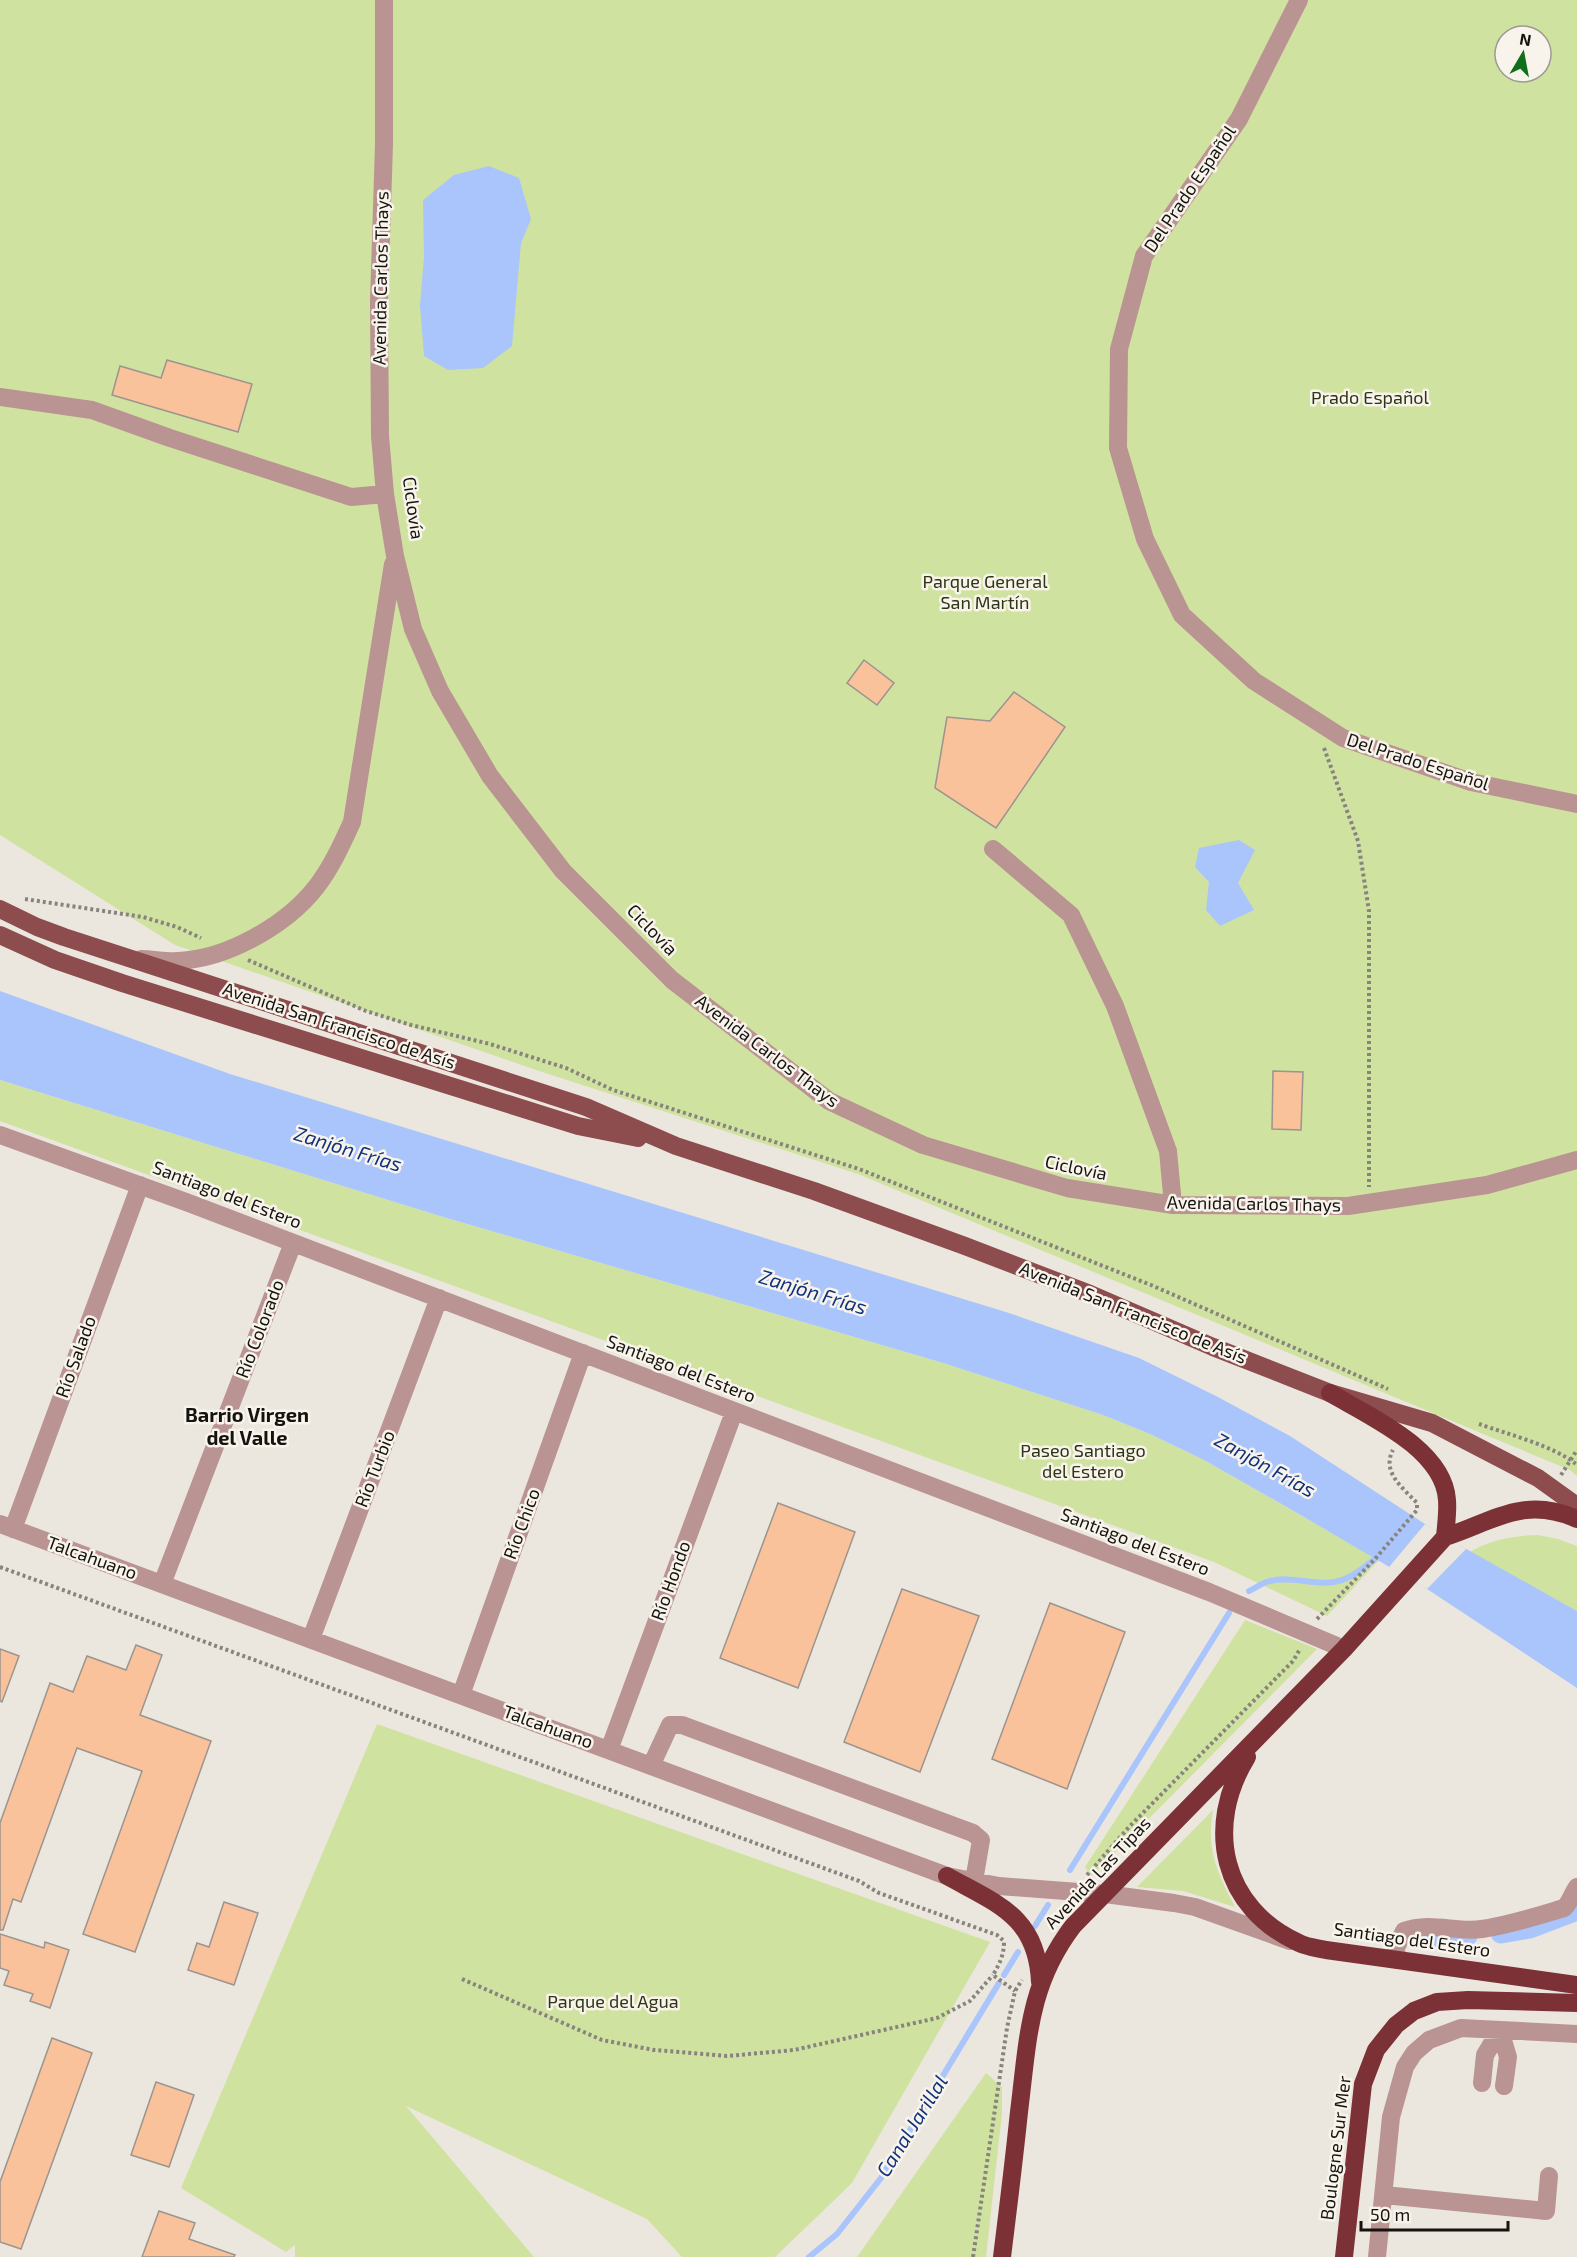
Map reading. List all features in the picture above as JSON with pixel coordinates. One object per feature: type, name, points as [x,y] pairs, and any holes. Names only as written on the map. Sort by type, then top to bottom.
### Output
[{"type":"highway","points":[[1330,1393],[1401,1435],[1427,1457],[1443,1479],[1448,1500],[1445,1537],[1503,1514],[1534,1510],[1556,1512],[1577,1519]]},
{"type":"highway","name":"Avenida Las Tipas","points":[[1002,2257],[1030,2022],[1040,1983],[1059,1945],[1073,1926],[1344,1649],[1445,1537]]},
{"type":"highway","name":"Avenida Las Tipas","points":[[1264,1730],[1237,1772],[1232,1785],[1226,1821],[1225,1856],[1237,1889],[1250,1909],[1266,1924],[1300,1944]]},
{"type":"highway","points":[[947,1876],[1007,1909],[1025,1931],[1036,1954],[1040,1983]]},
{"type":"highway","name":"Santiago del Estero","points":[[1300,1944],[1351,1955],[1577,1985]]},
{"type":"highway","name":"Boulogne Sur Mer","points":[[1344,2257],[1363,2084],[1376,2050],[1396,2025],[1414,2011],[1437,2002],[1468,2000],[1577,2002]]},
{"type":"main road","name":"Avenida San Francisco de Asís","points":[[0,909],[37,927],[586,1107],[676,1146],[814,1191],[965,1246],[1090,1294],[1213,1347],[1330,1393],[1432,1423],[1538,1478],[1577,1506]]},
{"type":"main road","name":"Avenida San Francisco de Asís","points":[[0,935],[55,960],[122,983],[578,1126],[676,1146]]},
{"type":"street","name":"Avenida Carlos Thays","points":[[384,0],[384,144],[379,302],[380,436],[385,494],[395,556],[413,629],[440,691],[490,776],[563,871],[672,980],[829,1101],[923,1145],[1067,1188],[1173,1205],[1348,1206],[1487,1185],[1577,1160]]},
{"type":"street","name":"Del Prado Español","points":[[1299,0],[1239,119],[1144,256],[1119,349],[1118,448],[1145,539],[1182,615],[1254,681],[1343,738],[1471,782],[1577,804]]},
{"type":"street","points":[[0,397],[92,410],[351,497],[385,494]]},
{"type":"street","name":"Avenida Carlos Thays","points":[[128,957],[179,961],[226,951],[252,939],[289,914],[316,887],[336,856],[352,822],[395,556]]},
{"type":"street","points":[[993,849],[1071,915],[1115,1006],[1168,1151],[1173,1205]]},
{"type":"street","name":"Santiago del Estero","points":[[0,1136],[140,1185],[439,1298],[1209,1592],[1344,1649]]},
{"type":"street","name":"Río Salado","points":[[6,1526],[140,1185]]},
{"type":"street","name":"Río Colorado","points":[[162,1584],[293,1243]]},
{"type":"street","name":"Río Turbio","points":[[311,1639],[439,1298]]},
{"type":"street","name":"Río Chico","points":[[461,1695],[583,1353]]},
{"type":"street","name":"Río Hondo","points":[[609,1750],[734,1412]]},
{"type":"street","name":"Talcahuano","points":[[6,1526],[947,1876],[999,1886],[1104,1894]]},
{"type":"street","points":[[651,1766],[670,1725],[682,1725],[973,1833],[981,1840],[974,1881]]},
{"type":"street","points":[[1397,1960],[1396,1948],[1404,1931],[1417,1926],[1480,1930],[1508,1924],[1564,1908],[1569,1904],[1570,1896],[1577,1887]]},
{"type":"street","name":"Santiago del Estero","points":[[1104,1894],[1195,1908],[1300,1944]]},
{"type":"street","points":[[1377,2257],[1391,2117],[1405,2067],[1414,2053],[1429,2040],[1461,2028],[1577,2034]]},
{"type":"street","points":[[1482,2083],[1485,2055],[1500,2030]]},
{"type":"street","points":[[1500,2030],[1508,2057],[1504,2086]]},
{"type":"street","points":[[1384,2195],[1546,2211],[1549,2176]]},
{"type":"path","points":[[1313,719],[1358,841],[1369,911],[1369,1203]]},
{"type":"path","points":[[19,897],[143,917],[177,927],[226,951],[366,1011],[411,1025],[490,1044],[566,1068],[614,1090],[859,1169],[1151,1285],[1397,1392]]},
{"type":"path","points":[[1474,1423],[1533,1443],[1577,1465]]},
{"type":"path","points":[[1552,1488],[1577,1450]]},
{"type":"path","points":[[1075,1891],[1129,1827],[1293,1661],[1315,1621],[1413,1516]]},
{"type":"path","points":[[0,1568],[859,1881],[879,1893],[997,1935],[1004,1941],[1002,1960],[993,1975],[970,2001],[937,2018],[794,2050],[727,2056],[654,2050],[602,2040],[462,1979]]},
{"type":"path","points":[[973,2257],[995,2096],[1015,1991],[1036,1954]]},
{"type":"path","points":[[993,1975],[1015,1991]]},
{"type":"green space","name":"Parque General San Martín","points":[[0,0],[1577,0],[1577,1476],[1570,1470],[858,1174],[539,1071],[175,945],[0,835]]},
{"type":"green space","name":"Paseo Santiago del Estero","points":[[0,1080],[440,1216],[940,1362],[1103,1415],[1204,1460],[1379,1560],[1327,1616],[1214,1562],[0,1121]]},
{"type":"green space","points":[[1538,1535],[1577,1546],[1577,1611],[1470,1552],[1502,1539]]},
{"type":"green space","points":[[1245,1620],[1317,1649],[1092,1876],[1085,1867]]},
{"type":"green space","name":"Parque del Agua","points":[[377,1724],[990,1942],[852,2183],[775,2257],[682,2257],[647,2219],[406,2106],[534,2257],[295,2257],[295,2245],[286,2252],[181,2188]]},
{"type":"green space","points":[[1213,1810],[1212,1849],[1218,1872],[1235,1907],[1183,1891],[1137,1887]]},
{"type":"green space","points":[[986,2073],[1002,2087],[1002,2113],[986,2257],[857,2257]]},
{"type":"water","points":[[489,166],[519,178],[531,219],[521,243],[512,346],[483,368],[448,370],[424,356],[420,305],[424,257],[423,200],[454,175]]},
{"type":"water","points":[[1239,840],[1255,850],[1238,883],[1254,910],[1220,926],[1206,910],[1209,882],[1195,867],[1199,848]]},
{"type":"water","name":"Zanjón Frías","points":[[0,991],[230,1074],[1009,1313],[1139,1358],[1290,1436],[1445,1537],[1577,1611],[1577,1688],[1427,1589],[1304,1517],[1204,1460],[1103,1415],[940,1362],[440,1216],[0,1080]]},
{"type":"pier","points":[[1425,1524],[1466,1549],[1427,1589],[1389,1567]]},
{"type":"building","points":[[167,360],[252,384],[238,432],[112,395],[120,366],[161,378]]},
{"type":"building","points":[[864,660],[894,683],[877,705],[847,683]]},
{"type":"building","points":[[1014,692],[1065,727],[996,828],[935,788],[947,717],[990,721]]},
{"type":"building","points":[[1273,1071],[1303,1072],[1301,1130],[1272,1129]]},
{"type":"building","points":[[778,1503],[855,1532],[798,1688],[720,1658]]},
{"type":"building","points":[[902,1589],[979,1616],[920,1772],[844,1742]]},
{"type":"building","points":[[1050,1603],[1125,1632],[1067,1789],[992,1759]]},
{"type":"building","points":[[136,1645],[162,1655],[140,1715],[211,1741],[135,1952],[83,1934],[142,1771],[77,1748],[21,1902],[13,1899],[3,1930],[0,1930],[0,1823],[50,1683],[73,1692],[87,1656],[126,1670]]},
{"type":"building","points":[[0,1649],[19,1656],[2,1702],[0,1701]]},
{"type":"building","points":[[224,1902],[258,1913],[234,1985],[188,1970],[197,1943],[209,1947]]},
{"type":"building","points":[[0,1934],[44,1948],[45,1942],[69,1950],[50,2008],[30,2001],[33,1994],[4,1985],[9,1971],[0,1968]]},
{"type":"building","points":[[52,2038],[92,2053],[21,2249],[0,2242],[0,2182]]},
{"type":"building","points":[[156,2082],[194,2095],[169,2167],[131,2155]]},
{"type":"building","points":[[159,2211],[195,2223],[189,2239],[235,2255],[234,2257],[142,2257]]},
{"type":"waterway","points":[[1249,1591],[1270,1581],[1288,1579],[1324,1583],[1342,1580],[1381,1554]]},
{"type":"waterway","points":[[1070,1870],[1229,1613]]},
{"type":"waterway","name":"Canal Jarillal","points":[[1035,1926],[1048,1905]]},
{"type":"waterway","name":"Canal Jarillal","points":[[1501,1933],[1530,1928],[1577,1910]]},
{"type":"waterway","name":"Canal Jarillal","points":[[1425,1937],[1467,1936]]},
{"type":"waterway","name":"Canal Jarillal","points":[[1004,1975],[1018,1952]]},
{"type":"waterway","name":"Canal Jarillal","points":[[809,2257],[837,2234],[881,2178],[999,1983]]},
{"type":"district","name":"Barrio Virgen del Valle","points":[[247,1426]]},
{"type":"park label","name":"Prado Español","points":[[1370,398]]}]
